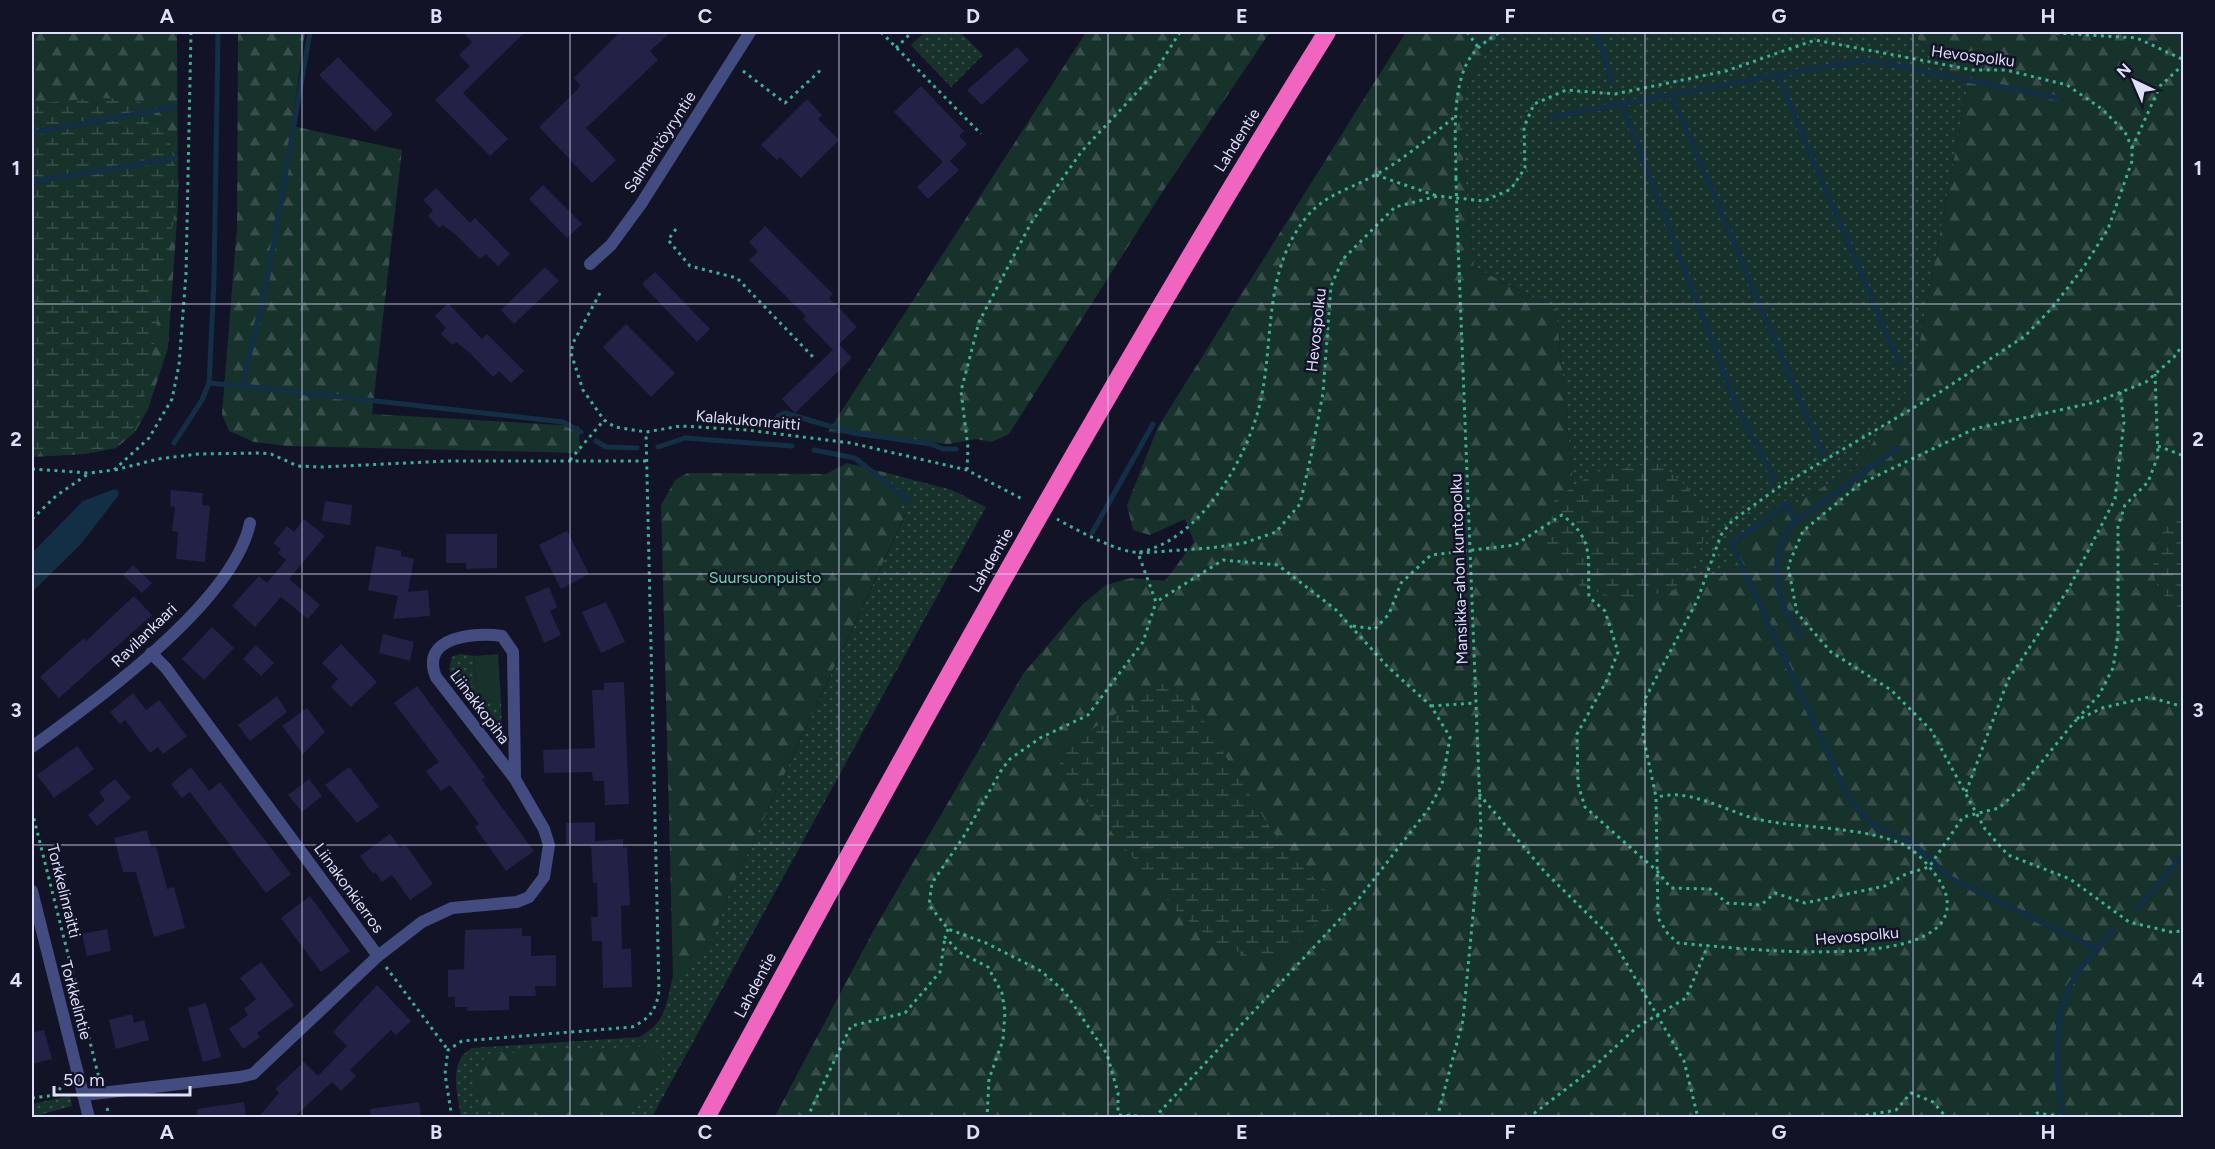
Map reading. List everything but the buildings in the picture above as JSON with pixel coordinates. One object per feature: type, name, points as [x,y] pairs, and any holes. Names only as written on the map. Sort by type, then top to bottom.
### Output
[{"type":"highway","name":"Lahdentie","points":[[706,1118],[902,756],[1119,374],[1327,32]]},
{"type":"street","name":"Salmentöyryntie","points":[[590,264],[611,244],[640,204],[750,32]]},
{"type":"street","name":"Ravilankaari","points":[[32,747],[107,692],[151,653],[223,577],[243,545],[250,523]]},
{"type":"street","name":"Liinakkopiha","points":[[378,956],[438,912],[452,908],[517,902],[529,897],[544,877],[549,845],[544,828],[515,779],[436,677],[433,669],[435,659],[447,641],[456,637],[490,634],[502,636],[513,652],[515,779]]},
{"type":"street","name":"Liinakonkierros","points":[[84,1095],[253,1074],[378,956],[166,668],[151,653]]},
{"type":"street","name":"Torkkelintie","points":[[32,891],[89,1118]]},
{"type":"path","points":[[114,470],[142,446],[158,425],[172,399],[179,365],[186,274],[191,32]]},
{"type":"path","points":[[881,32],[981,134]]},
{"type":"path","points":[[896,48],[912,32]]},
{"type":"path","points":[[967,470],[968,448],[961,391],[979,322],[1031,223],[1082,152],[1154,75],[1180,32]]},
{"type":"path","points":[[1467,32],[1479,47]]},
{"type":"path","name":"Mansikka-ahon kuntopolku","points":[[1437,1118],[1463,1020],[1481,831],[1457,217],[1456,116],[1464,72],[1479,47],[1500,32]]},
{"type":"path","points":[[2041,32],[2138,38],[2184,62],[2160,86],[2132,148]]},
{"type":"path","name":"Hevospolku","points":[[1138,553],[1222,547],[1244,543],[1276,532],[1300,504],[1323,393],[1331,286],[1343,259],[1395,207],[1438,196],[1484,201],[1511,189],[1525,168],[1524,127],[1534,104],[1566,90],[1615,94],[1726,72],[1815,40],[1973,70],[2006,70],[2067,85],[2102,109],[2125,132],[2132,148],[2132,161],[2108,229],[2083,268],[2052,308],[2025,336],[1937,394],[1779,487],[1732,521],[1721,535],[1697,601],[1647,697],[1643,735],[1656,797],[1658,918],[1668,934],[1678,943],[1813,953],[1898,947],[1928,937],[1940,924],[1948,903],[1943,883],[1906,845],[1882,838],[1757,819],[1678,794],[1656,797]]},
{"type":"path","points":[[739,69],[785,103],[823,68]]},
{"type":"path","points":[[1056,518],[1097,540],[1138,553],[1168,542],[1190,526],[1219,493],[1247,440],[1261,399],[1276,273],[1296,231],[1324,198],[1376,175],[1456,116]]},
{"type":"path","points":[[1376,175],[1438,196]]},
{"type":"path","points":[[676,229],[669,240],[690,266],[736,278],[814,358]]},
{"type":"path","points":[[570,461],[604,420],[583,390],[571,353],[573,343],[600,293]]},
{"type":"path","points":[[2184,343],[2174,357],[2146,382],[2096,402],[1974,429],[1860,484],[1803,531],[1788,566],[1797,613],[1831,652],[1892,690],[1931,730],[1985,829],[2008,855],[2070,879],[2129,922],[2171,933],[2184,932]]},
{"type":"path","points":[[1351,626],[1375,629],[1389,614],[1401,583],[1431,555],[1515,545],[1562,515],[1578,527],[1589,553],[1589,597],[1605,611],[1618,652],[1607,680],[1577,734],[1578,784],[1585,807],[1658,872],[1671,888],[1710,889],[1727,903],[1761,905],[1775,893],[1805,903],[1885,886],[1906,874],[1929,867],[1964,816],[1999,808],[2019,790],[2099,695],[2113,668],[2118,636],[2118,526],[2125,505],[2148,482],[2158,456],[2155,374]]},
{"type":"path","points":[[1966,792],[2008,680],[2069,588],[2115,499],[2124,422],[2120,392]]},
{"type":"path","name":"Kalakukonraitti","points":[[604,420],[615,427],[646,432],[681,426],[747,430],[851,443],[967,470],[1024,500]]},
{"type":"path","points":[[448,1050],[462,1041],[632,1027],[647,1020],[656,1006],[659,991],[649,461],[646,432]]},
{"type":"path","points":[[2158,446],[2184,456]]},
{"type":"path","points":[[32,468],[90,473],[114,470],[158,459],[198,454],[260,453],[271,454],[298,466],[322,467],[448,461],[649,461]]},
{"type":"path","points":[[32,519],[56,496],[90,473]]},
{"type":"path","points":[[1138,553],[1156,602],[1143,642],[1088,715],[1040,738],[1010,759],[964,836],[932,883],[929,905],[948,929],[986,943],[1041,971],[1064,991],[1107,1053],[1118,1093],[1118,1116],[1154,1117],[1357,901],[1430,807],[1442,784],[1450,737],[1431,706],[1388,667],[1335,609],[1278,565],[1223,560],[1156,602]]},
{"type":"path","points":[[2075,721],[2102,708],[2150,697],[2184,707]]},
{"type":"path","points":[[1431,706],[1476,703]]},
{"type":"path","points":[[1479,794],[1545,872],[1611,937],[1684,1061],[1698,1118]]},
{"type":"path","name":"Torkkelinraitti","points":[[32,811],[100,1082]]},
{"type":"path","points":[[807,1118],[851,1026],[905,1013],[940,972],[948,929]]},
{"type":"path","points":[[945,937],[959,952],[988,967],[1002,993],[1005,1012],[1003,1040],[990,1079],[987,1118]]},
{"type":"path","points":[[1528,1118],[1587,1073],[1637,1027],[1686,998],[1708,945]]},
{"type":"path","points":[[378,956],[448,1050],[445,1074],[452,1118]]},
{"type":"path","points":[[32,1098],[56,1095],[67,1078]]},
{"type":"path","points":[[1851,1118],[1896,1110],[1911,1093],[1933,1102],[1947,1118]]},
{"type":"path","points":[[106,1104],[110,1118]]},
{"type":"path","points":[[2030,1118],[2037,1113],[2071,1118]]},
{"type":"green space","points":[[32,32],[177,32],[178,206],[168,348],[148,409],[135,432],[116,448],[85,454],[32,457]]},
{"type":"green space","points":[[238,32],[305,32],[292,126],[402,150],[372,414],[579,426],[580,453],[286,446],[254,442],[229,431],[222,414],[237,227]]},
{"type":"green space","points":[[925,32],[960,32],[983,55],[951,87],[911,45]]},
{"type":"green space","points":[[1086,32],[1270,32],[1165,188],[1009,434],[992,442],[976,439],[949,444],[828,432]]},
{"type":"green space","points":[[1406,32],[1500,32],[1469,80],[1459,115],[1474,267],[1556,309],[1576,514],[1611,564],[1723,576],[1744,533],[1856,468],[1912,383],[1967,90],[1911,32],[2183,32],[2183,1117],[774,1118],[876,926],[1023,674],[1083,604],[1106,585],[1131,578],[1165,581],[1194,542],[1185,519],[1150,535],[1133,530],[1127,505],[1158,427]]},
{"type":"green space","points":[[1500,32],[1911,32],[1967,90],[1912,383],[1856,468],[1744,533],[1724,576],[1611,564],[1576,514],[1556,309],[1474,267],[1459,115],[1469,80]]},
{"type":"green space","points":[[95,98],[130,99],[145,104],[167,128],[179,185],[147,387],[137,426],[120,443],[102,449],[32,449],[32,104]]},
{"type":"green space","name":"Suursuonpuisto","points":[[847,463],[887,473],[905,515],[731,889],[714,936],[684,976],[673,976],[661,505],[676,479],[688,473],[826,474]]},
{"type":"green space","points":[[1657,463],[1687,486],[1709,522],[1699,554],[1674,590],[1625,601],[1580,586],[1547,551],[1548,519],[1555,499],[1595,472]]},
{"type":"green space","points":[[887,473],[952,490],[986,507],[652,1117],[461,1117],[457,1070],[459,1061],[472,1048],[639,1037],[655,1025],[660,1018],[667,1004],[673,976],[684,975],[714,936],[731,889],[905,516]]},
{"type":"green space","points":[[2183,499],[2183,610],[2167,598],[2158,586],[2154,572],[2154,558],[2165,528]]},
{"type":"green space","points":[[460,654],[474,656],[477,701],[501,700],[502,741],[449,670],[452,657]]},
{"type":"green space","points":[[498,654],[501,700],[477,701],[474,656]]},
{"type":"green space","points":[[1163,682],[1188,696],[1272,831],[1337,904],[1272,965],[1218,944],[1177,912],[1065,775],[1057,756],[1070,744]]},
{"type":"green space","points":[[652,1046],[663,1058],[658,1079],[626,1117],[511,1117],[481,1109],[473,1078],[486,1054]]},
{"type":"green space","points":[[70,1096],[72,1106],[32,1117],[32,1104]]},
{"type":"water","points":[[115,489],[119,492],[118,496],[80,545],[32,592],[32,553],[83,501]]},
{"type":"waterway","points":[[174,443],[202,400],[209,383],[214,281],[218,32]]},
{"type":"waterway","points":[[209,383],[242,386],[267,281],[310,32]]},
{"type":"waterway","points":[[1596,32],[1612,81]]},
{"type":"waterway","points":[[1777,75],[1867,60],[2057,98]]},
{"type":"waterway","points":[[1552,117],[1777,75],[1899,363]]},
{"type":"waterway","points":[[1672,96],[1823,455]]},
{"type":"waterway","points":[[1622,104],[1738,410],[1775,481]]},
{"type":"waterway","points":[[32,133],[174,107]]},
{"type":"waterway","points":[[32,182],[176,158]]},
{"type":"waterway","points":[[242,386],[563,422],[581,432]]},
{"type":"waterway","points":[[774,423],[778,416],[785,413],[853,433],[931,444],[943,449],[956,449]]},
{"type":"waterway","points":[[1092,533],[1153,424]]},
{"type":"waterway","points":[[658,447],[685,438],[792,446]]},
{"type":"waterway","points":[[596,441],[606,447],[637,448]]},
{"type":"waterway","points":[[1795,522],[1898,448]]},
{"type":"waterway","points":[[814,450],[855,458],[909,501]]},
{"type":"waterway","points":[[1800,636],[1785,608],[1777,579],[1779,550],[1785,535],[1795,522],[1786,503],[1769,518],[1731,543],[1848,797],[1870,824],[1911,842],[1952,879],[2097,949]]},
{"type":"waterway","points":[[2135,911],[2184,854]]},
{"type":"waterway","points":[[2062,1118],[2057,1050],[2064,999],[2079,970],[2113,929]]}]
